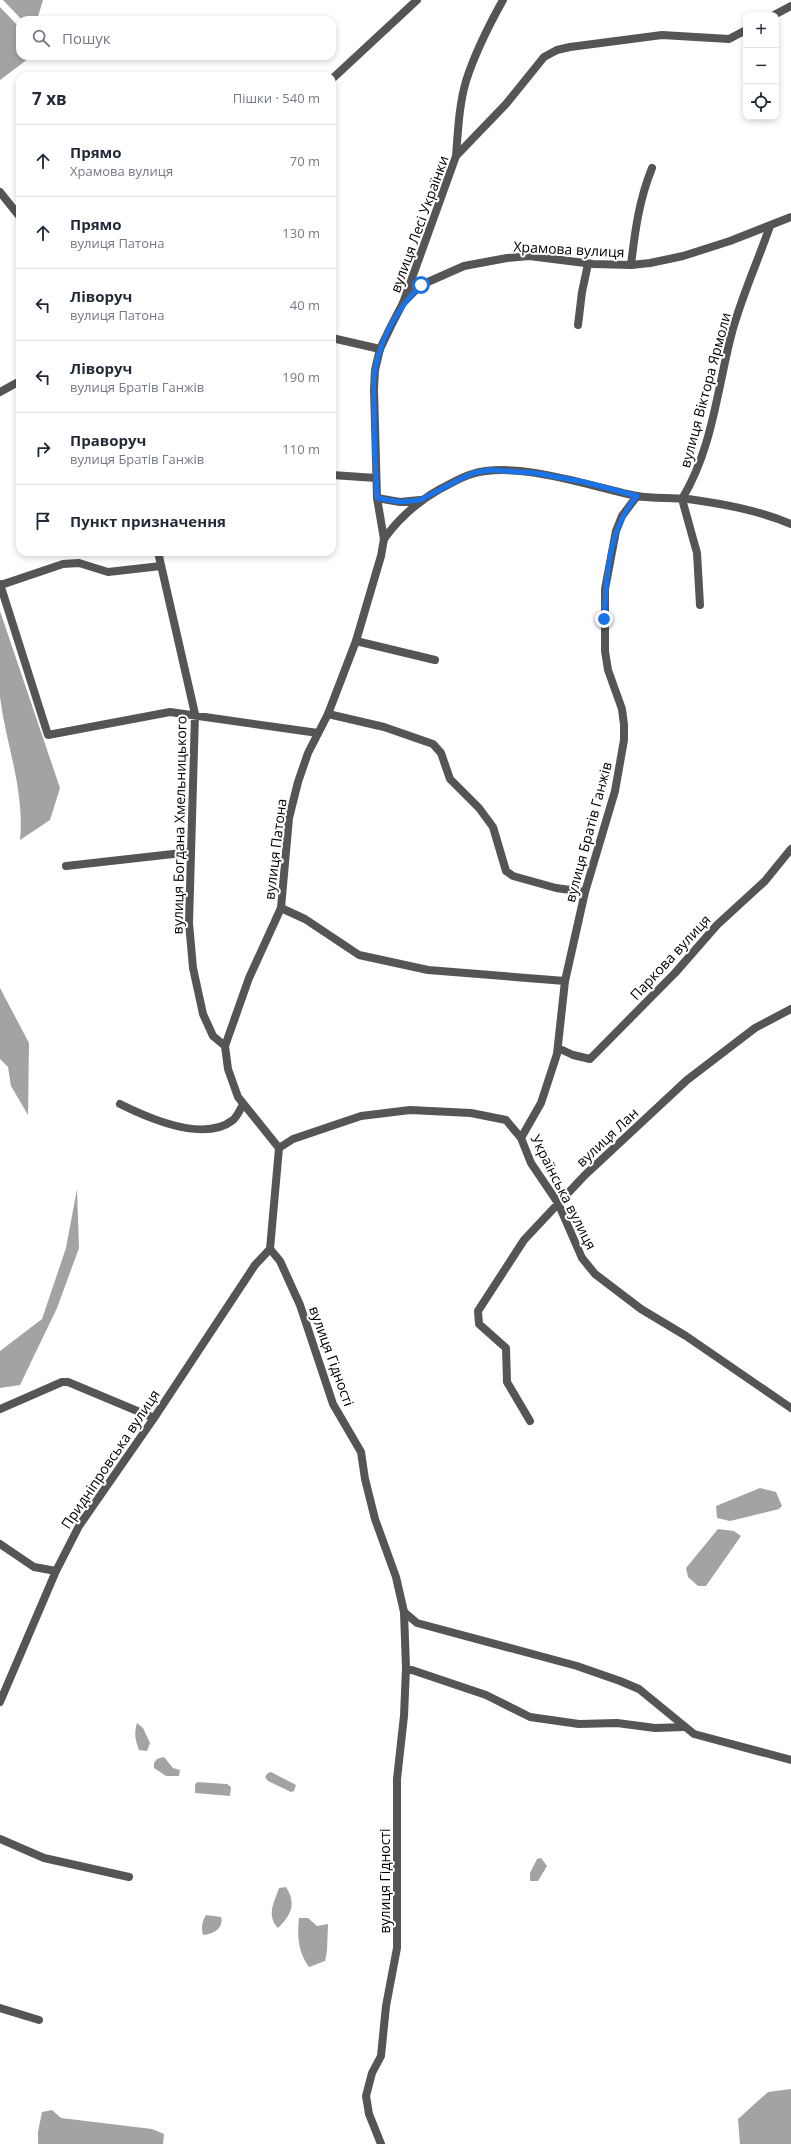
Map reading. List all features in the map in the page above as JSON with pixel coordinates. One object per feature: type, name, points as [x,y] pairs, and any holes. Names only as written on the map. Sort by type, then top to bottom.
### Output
[{"type":"street","points":[[336,75],[417,0]]},
{"type":"street","points":[[456,156],[458,120],[466,80],[492,19],[503,0]]},
{"type":"street","points":[[779,12],[791,6]]},
{"type":"street","name":"вулиця Лесі Українки","points":[[403,303],[456,156],[506,104],[544,57],[557,50],[662,35],[729,39],[743,32]]},
{"type":"street","points":[[631,265],[637,214],[643,190],[652,168]]},
{"type":"street","points":[[0,192],[16,212]]},
{"type":"street","name":"Храмова вулиця","points":[[380,350],[403,303],[421,285],[431,279],[464,266],[529,256],[588,264],[631,265],[683,256],[770,226],[791,217]]},
{"type":"street","name":"вулиця Віктора Ярмоли","points":[[682,499],[698,470],[708,439],[731,334],[770,226]]},
{"type":"street","points":[[578,325],[582,292],[588,264]]},
{"type":"street","points":[[336,339],[380,350]]},
{"type":"street","name":"вулиця Патона","points":[[225,1046],[249,978],[281,908],[289,818],[298,782],[308,754],[328,714],[356,641],[374,583],[384,539],[377,498],[374,388],[375,370],[380,350]]},
{"type":"street","points":[[0,392],[16,383]]},
{"type":"street","points":[[377,498],[400,502],[420,500],[473,473],[490,470],[542,475],[584,482],[637,496],[682,499],[764,512],[791,524]]},
{"type":"street","points":[[336,475],[376,478]]},
{"type":"street","name":"вулиця Братів Ганжів","points":[[521,1138],[542,1103],[558,1048],[565,981],[584,892],[616,791],[624,740],[622,709],[608,670],[605,651],[605,589],[616,531],[622,516],[637,496]]},
{"type":"street","points":[[682,499],[697,553],[700,605]]},
{"type":"street","name":"вулиця Патона","points":[[384,539],[392,528],[420,500]]},
{"type":"street","name":"вулиця Богдана Хмельницького","points":[[159,556],[195,714],[189,923],[193,968],[203,1014],[213,1036],[225,1046]]},
{"type":"street","points":[[161,566],[108,572],[80,563],[63,564],[0,585],[48,735],[170,712],[195,714],[318,733]]},
{"type":"street","points":[[356,641],[435,660]]},
{"type":"street","points":[[328,714],[384,727],[433,744],[441,753],[450,779],[479,808],[493,827],[506,871],[513,876],[556,888],[584,892]]},
{"type":"street","name":"Паркова вулиця","points":[[558,1048],[573,1056],[590,1059],[675,973],[717,926],[766,881],[791,849]]},
{"type":"street","points":[[66,866],[191,852]]},
{"type":"street","points":[[281,908],[305,920],[359,955],[428,970],[565,981]]},
{"type":"street","name":"вулиця Лан","points":[[530,1421],[506,1382],[506,1348],[479,1324],[478,1311],[524,1240],[585,1175],[686,1080],[755,1028],[791,1009]]},
{"type":"street","points":[[225,1046],[232,1083],[244,1105],[279,1148],[270,1249]]},
{"type":"street","points":[[120,1104],[163,1124],[191,1128],[214,1128],[233,1120],[244,1105]]},
{"type":"street","name":"Українська вулиця","points":[[279,1148],[293,1139],[361,1116],[410,1110],[471,1113],[506,1120],[521,1138],[531,1163],[558,1203],[582,1258],[595,1274],[641,1310],[686,1336],[791,1408]]},
{"type":"street","name":"Придніпровська вулиця","points":[[0,1702],[56,1571],[79,1526],[154,1418],[255,1265],[270,1249]]},
{"type":"street","name":"вулиця Гідності","points":[[270,1249],[280,1261],[300,1305],[333,1404],[361,1452],[365,1478],[375,1519],[396,1577],[404,1612],[406,1668],[404,1716],[397,1779],[397,1948],[386,2006],[381,2056],[372,2073],[366,2096],[369,2114],[381,2144]]},
{"type":"street","points":[[0,1409],[62,1382],[68,1382],[154,1418]]},
{"type":"street","points":[[0,1544],[34,1567],[56,1571]]},
{"type":"street","points":[[404,1612],[417,1623],[577,1666],[620,1681],[639,1689],[667,1710],[694,1734],[791,1760]]},
{"type":"street","points":[[406,1668],[486,1695],[530,1717],[579,1724],[617,1723],[655,1728],[685,1727]]},
{"type":"street","points":[[0,1839],[44,1858],[129,1877]]},
{"type":"street","points":[[0,2008],[39,2020]]},
{"type":"shaded area","points":[[3,0],[43,0],[38,16],[18,16]]},
{"type":"shaded area","points":[[0,7],[16,24],[16,60],[27,60],[0,80]]},
{"type":"shaded area","points":[[0,611],[60,788],[50,820],[20,840],[20,804],[0,697]]},
{"type":"shaded area","points":[[0,988],[29,1043],[28,1115],[11,1086],[8,1067],[0,1059]]},
{"type":"shaded area","points":[[77,1189],[79,1248],[57,1308],[20,1385],[0,1388],[0,1351],[42,1319],[66,1248]]},
{"type":"shaded area","points":[[760,1488],[776,1492],[782,1506],[779,1509],[730,1521],[717,1518],[716,1506]]},
{"type":"shaded area","points":[[718,1529],[734,1531],[741,1536],[706,1586],[698,1586],[688,1577],[686,1568]]},
{"type":"shaded area","points":[[137,1723],[143,1728],[150,1743],[147,1751],[139,1750],[135,1733]]},
{"type":"shaded area","points":[[164,1757],[173,1768],[180,1770],[179,1776],[166,1776],[154,1768],[154,1763],[157,1759]]},
{"type":"shaded area","points":[[271,1772],[296,1785],[294,1791],[291,1792],[268,1781],[265,1777]]},
{"type":"shaded area","points":[[197,1782],[227,1784],[231,1787],[230,1796],[195,1793],[195,1785]]},
{"type":"shaded area","points":[[541,1858],[547,1866],[538,1881],[530,1881],[530,1873],[537,1859]]},
{"type":"shaded area","points":[[286,1887],[292,1904],[289,1914],[278,1928],[272,1918],[272,1909],[279,1888]]},
{"type":"shaded area","points":[[206,1915],[221,1917],[221,1925],[214,1932],[203,1935],[202,1925]]},
{"type":"shaded area","points":[[299,1918],[308,1918],[317,1926],[328,1924],[325,1961],[309,1967],[305,1961],[299,1944]]},
{"type":"shaded area","points":[[791,2089],[791,2144],[740,2144],[738,2119],[768,2092]]},
{"type":"shaded area","points":[[52,2110],[61,2118],[152,2129],[164,2134],[163,2144],[38,2144],[38,2132],[42,2112]]},
{"type":"route","points":[[421,285],[403,303],[380,350],[375,370],[374,388],[377,498],[400,502],[420,500],[473,473],[490,470],[535,473],[584,482],[637,496],[622,516],[616,531],[605,589],[604,619]]}]
